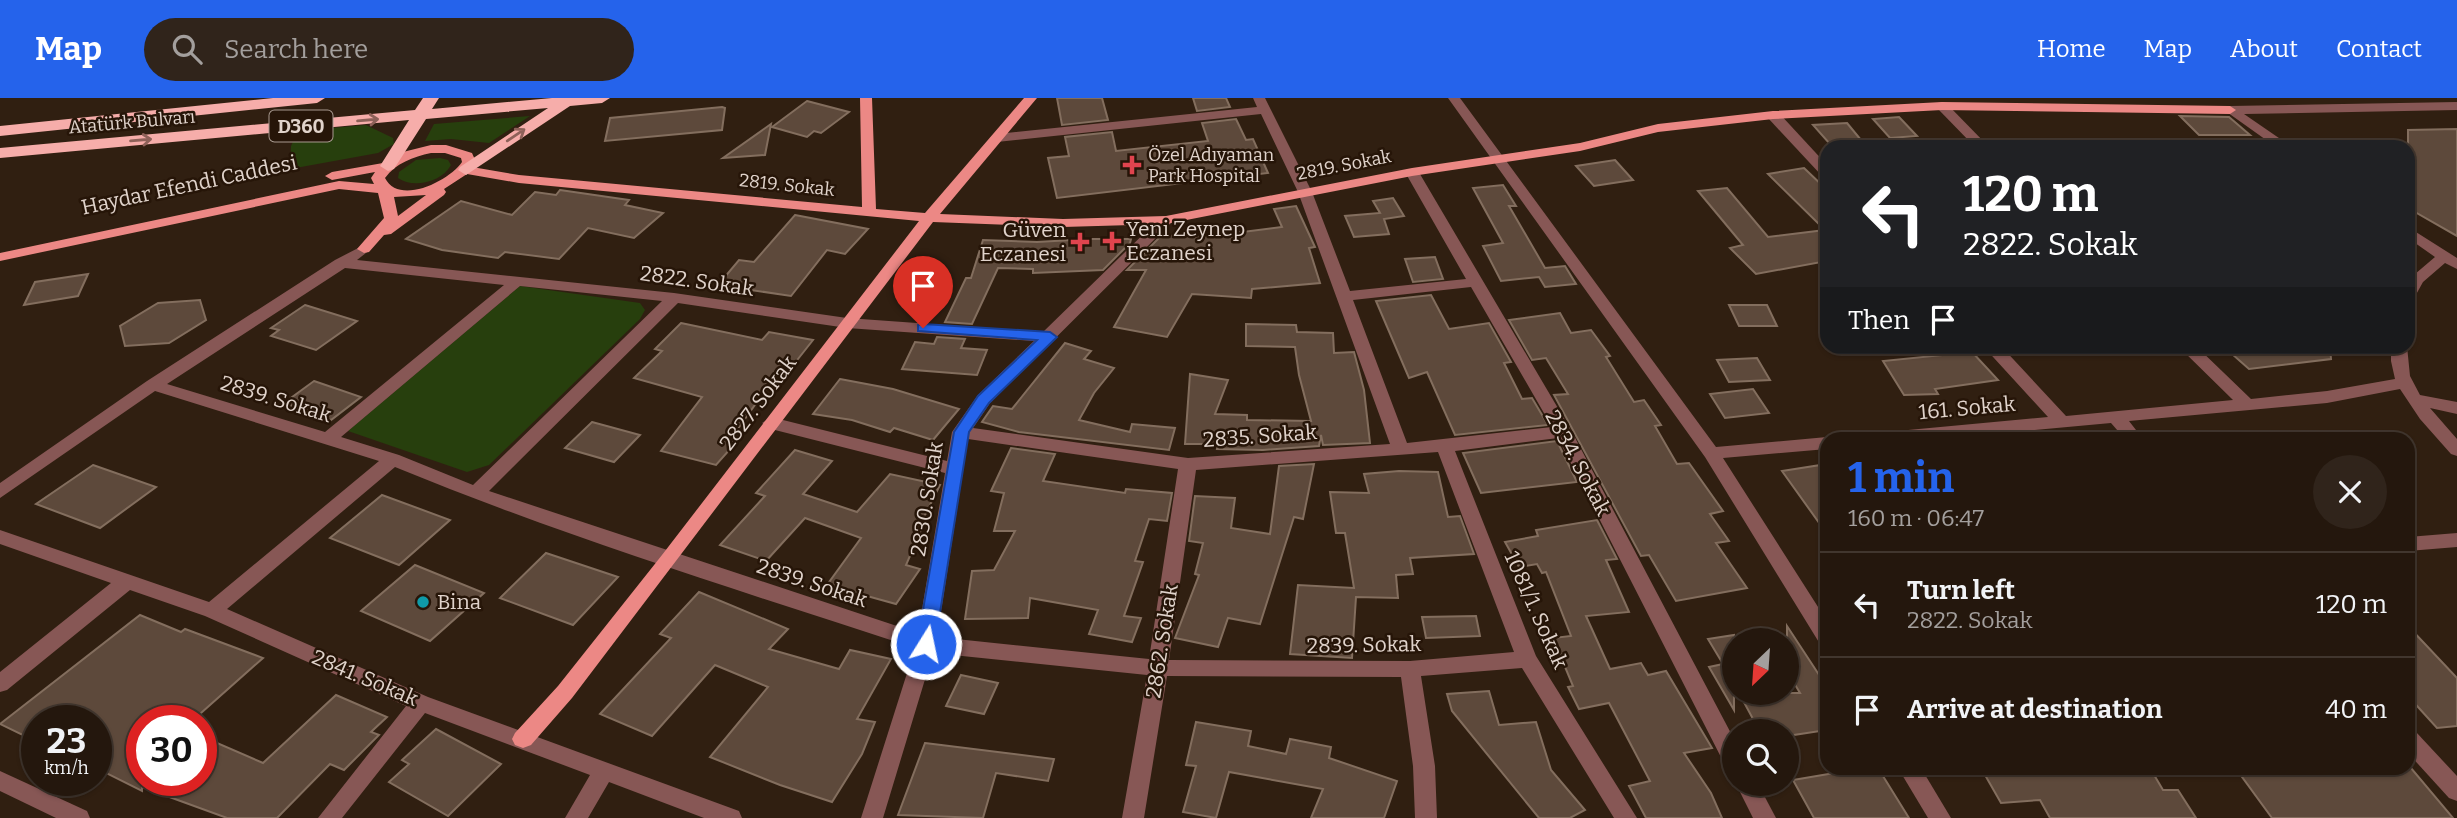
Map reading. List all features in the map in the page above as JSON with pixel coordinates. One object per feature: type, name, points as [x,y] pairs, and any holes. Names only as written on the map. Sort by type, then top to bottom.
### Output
[{"type":"highway","name":"Atatürk Bulvarı","points":[[0,129],[317,98]]},
{"type":"highway","points":[[387,166],[431,98]]},
{"type":"highway","name":"Atatürk Bulvarı","points":[[0,155],[602,98]]},
{"type":"highway","points":[[462,174],[516,134],[571,100]]},
{"type":"main road","points":[[866,98],[869,213]]},
{"type":"main road","name":"2827. Sokak","points":[[523,739],[565,692],[669,560],[929,218],[1031,98]]},
{"type":"main road","name":"2819. Sokak","points":[[462,174],[929,218],[1063,223],[1166,220],[1412,172],[1580,147],[1658,128],[1773,116],[1942,106],[2230,110]]},
{"type":"main road","name":"Haydar Efendi Caddesi","points":[[0,247],[387,166],[414,153],[446,149],[467,156],[469,162],[462,174],[436,188],[410,194],[363,185],[324,186],[0,257]]},
{"type":"main road","points":[[364,248],[391,219],[390,205],[378,178],[387,166]]},
{"type":"main road","points":[[364,248],[462,174]]},
{"type":"street","points":[[1454,98],[1711,453],[1820,627]]},
{"type":"street","points":[[998,138],[1262,104],[1305,192],[1401,449]]},
{"type":"street","points":[[1942,106],[1975,140]]},
{"type":"street","points":[[2230,110],[2457,106]]},
{"type":"street","points":[[2230,110],[2275,140]]},
{"type":"street","points":[[1773,116],[1820,166]]},
{"type":"street","name":"2834. Sokak","points":[[1412,172],[1563,432],[1722,737]]},
{"type":"street","name":"2830. Sokak","points":[[872,818],[926,644],[961,432],[984,399],[1166,220]]},
{"type":"street","points":[[2415,235],[2451,261],[2415,282]]},
{"type":"street","points":[[0,492],[153,385],[364,248]]},
{"type":"street","name":"2822. Sokak","points":[[340,263],[674,298],[847,323],[1050,337]]},
{"type":"street","points":[[327,439],[519,280]]},
{"type":"street","points":[[1345,296],[1478,282]]},
{"type":"street","points":[[476,493],[674,298]]},
{"type":"street","points":[[1999,354],[2063,422]]},
{"type":"street","points":[[2194,354],[2247,404]]},
{"type":"street","points":[[2398,354],[2404,383],[2457,450]]},
{"type":"street","name":"161. Sokak","points":[[1976,432],[2327,397],[2404,383]]},
{"type":"street","name":"2839. Sokak","points":[[153,385],[393,459],[476,493],[669,560],[926,644],[1158,668],[1410,669],[1527,659]]},
{"type":"street","points":[[2416,400],[2457,408]]},
{"type":"street","points":[[2115,417],[2129,432]]},
{"type":"street","points":[[771,423],[956,469]]},
{"type":"street","name":"2835. Sokak","points":[[961,432],[1188,464],[1444,446],[1563,432]]},
{"type":"street","points":[[1711,453],[1820,444]]},
{"type":"street","name":"1081/1. Sokak","points":[[1444,446],[1527,659],[1626,818]]},
{"type":"street","points":[[212,611],[393,459]]},
{"type":"street","name":"2862. Sokak","points":[[1132,818],[1158,668],[1188,464]]},
{"type":"street","name":"2841. Sokak","points":[[0,537],[212,611],[421,703],[731,818]]},
{"type":"street","points":[[2415,543],[2457,540]]},
{"type":"street","points":[[0,684],[127,582]]},
{"type":"street","points":[[1410,669],[1424,766],[1426,818]]},
{"type":"street","points":[[329,818],[421,703]]},
{"type":"street","points":[[2415,746],[2457,791]]},
{"type":"street","points":[[576,818],[603,772]]},
{"type":"street","points":[[1913,775],[1940,818]]},
{"type":"street","points":[[0,781],[79,818]]},
{"type":"street","points":[[1753,796],[1765,818]]},
{"type":"green space","points":[[530,116],[489,143],[451,139],[425,141],[434,124]]},
{"type":"green space","points":[[366,125],[393,138],[394,144],[378,153],[290,169],[291,146],[298,131]]},
{"type":"green space","points":[[416,160],[448,160],[451,165],[441,176],[419,183],[398,178],[399,172]]},
{"type":"green space","points":[[520,286],[640,303],[645,310],[640,319],[489,465],[467,472],[348,431]]},
{"type":"building","points":[[1057,98],[1102,98],[1108,120],[1062,125]]},
{"type":"building","points":[[1193,98],[1226,98],[1230,107],[1197,111]]},
{"type":"building","points":[[807,101],[849,112],[821,133],[814,131],[807,137],[772,127]]},
{"type":"building","points":[[725,108],[722,130],[605,141],[610,118]]},
{"type":"building","points":[[2180,116],[2229,117],[2250,135],[2199,135]]},
{"type":"building","points":[[1899,117],[1917,136],[1890,138],[1873,119]]},
{"type":"building","points":[[1236,119],[1246,140],[1253,139],[1268,173],[1057,198],[1048,158],[1069,156],[1065,137],[1112,132],[1116,151],[1208,141],[1202,123]]},
{"type":"building","points":[[1847,123],[1861,140],[1826,140],[1813,125]]},
{"type":"building","points":[[771,124],[765,155],[723,158]]},
{"type":"building","points":[[2457,129],[2457,236],[2415,212],[2415,140],[2408,140],[2408,130]]},
{"type":"building","points":[[1615,160],[1633,180],[1594,186],[1576,166]]},
{"type":"building","points":[[1804,168],[1820,183],[1820,225],[1768,174]]},
{"type":"building","points":[[1503,185],[1516,206],[1509,206],[1545,268],[1565,266],[1576,284],[1545,287],[1539,277],[1501,281],[1483,246],[1503,243],[1473,188]]},
{"type":"building","points":[[1727,188],[1768,237],[1820,231],[1820,262],[1756,274],[1730,248],[1743,245],[1698,191]]},
{"type":"building","points":[[560,190],[629,200],[625,205],[663,213],[634,238],[588,228],[559,259],[505,252],[498,258],[442,250],[406,239],[461,201],[512,215],[535,192],[556,195]]},
{"type":"building","points":[[1393,198],[1404,216],[1384,219],[1389,234],[1354,237],[1345,216],[1380,213],[1373,201]]},
{"type":"building","points":[[1296,206],[1315,247],[1309,248],[1320,283],[1252,289],[1251,298],[1192,294],[1167,337],[1114,327],[1146,270],[1127,270],[1159,238],[1194,232],[1196,238],[1282,227],[1274,209]]},
{"type":"building","points":[[795,215],[868,229],[845,254],[827,250],[791,296],[718,285],[739,260],[754,262]]},
{"type":"building","points":[[1131,239],[1103,270],[1033,273],[1033,269],[998,268],[972,324],[945,322],[966,278],[971,278],[983,240],[1037,242]]},
{"type":"building","points":[[1435,257],[1443,279],[1413,282],[1405,259]]},
{"type":"building","points":[[88,274],[78,296],[24,305],[35,282]]},
{"type":"building","points":[[1431,295],[1449,329],[1489,323],[1511,362],[1504,363],[1522,399],[1532,398],[1548,425],[1455,435],[1427,372],[1409,378],[1376,301]]},
{"type":"building","points":[[200,300],[206,320],[169,343],[125,346],[120,326],[158,303]]},
{"type":"building","points":[[305,305],[357,321],[316,350],[271,336],[279,330],[271,328]]},
{"type":"building","points":[[1729,305],[1767,305],[1777,326],[1739,326]]},
{"type":"building","points":[[1560,313],[1571,333],[1591,330],[1610,356],[1606,357],[1634,402],[1644,400],[1661,425],[1655,426],[1677,464],[1689,463],[1723,511],[1710,514],[1729,541],[1716,543],[1747,588],[1676,601],[1649,555],[1641,556],[1554,395],[1568,394],[1546,358],[1532,360],[1509,320]]},
{"type":"building","points":[[681,323],[762,340],[769,332],[813,340],[794,364],[785,363],[732,437],[739,439],[716,465],[661,451],[702,397],[634,378],[662,351],[655,349]]},
{"type":"building","points":[[1246,324],[1296,325],[1297,332],[1333,333],[1334,353],[1354,352],[1364,390],[1370,443],[1323,445],[1321,435],[1319,446],[1263,450],[1217,449],[1218,444],[1185,444],[1190,374],[1228,380],[1215,414],[1247,415],[1247,420],[1311,421],[1295,347],[1246,346]]},
{"type":"building","points":[[937,337],[965,339],[961,348],[987,350],[977,375],[902,369],[915,342],[934,344]]},
{"type":"building","points":[[1065,343],[1091,351],[1084,359],[1114,368],[1094,393],[1079,420],[1130,432],[1132,424],[1175,428],[1169,450],[1019,432],[982,422],[993,406],[1012,409]]},
{"type":"building","points":[[1974,354],[1998,380],[1935,389],[1938,394],[1904,395],[1883,361]]},
{"type":"building","points":[[2232,354],[2331,354],[2331,359],[2249,369]]},
{"type":"building","points":[[1757,358],[1770,380],[1729,382],[1717,360]]},
{"type":"building","points":[[840,379],[893,389],[959,409],[933,440],[894,428],[890,432],[852,420],[813,414]]},
{"type":"building","points":[[314,381],[361,397],[331,420],[284,403]]},
{"type":"building","points":[[1753,389],[1769,413],[1725,418],[1710,394]]},
{"type":"building","points":[[592,422],[640,435],[614,462],[565,448]]},
{"type":"building","points":[[1557,441],[1577,482],[1481,493],[1463,453]]},
{"type":"building","points":[[1011,448],[1055,454],[1043,481],[1125,493],[1126,489],[1172,493],[1167,521],[1149,519],[1135,561],[1143,562],[1124,616],[1141,618],[1132,642],[1089,634],[1098,610],[1030,598],[1028,618],[965,619],[972,571],[994,570],[1015,531],[994,531],[1004,493],[991,491]]},
{"type":"building","points":[[795,450],[832,461],[803,494],[857,512],[890,474],[940,485],[923,519],[926,519],[906,565],[920,569],[896,604],[827,585],[861,538],[805,518],[766,561],[720,545],[765,496],[756,493]]},
{"type":"building","points":[[1314,464],[1303,519],[1294,517],[1260,624],[1228,618],[1218,647],[1175,638],[1199,575],[1195,574],[1203,543],[1189,541],[1195,496],[1235,498],[1231,528],[1270,534],[1279,466]]},
{"type":"building","points":[[93,465],[156,487],[100,528],[36,504]]},
{"type":"building","points":[[1820,465],[1820,524],[1782,471]]},
{"type":"building","points":[[1438,472],[1448,517],[1460,516],[1474,554],[1410,558],[1413,574],[1396,575],[1398,598],[1356,597],[1352,658],[1290,654],[1298,585],[1354,588],[1345,533],[1336,533],[1330,492],[1369,493],[1364,474]]},
{"type":"building","name":"Bina","points":[[382,495],[450,520],[399,565],[330,538]]},
{"type":"building","points":[[1597,520],[1617,559],[1606,560],[1629,612],[1586,616],[1610,669],[1641,663],[1648,675],[1666,671],[1712,748],[1684,753],[1711,793],[1722,818],[1646,818],[1629,786],[1650,781],[1609,703],[1579,709],[1568,687],[1573,686],[1553,638],[1571,636],[1546,572],[1542,573],[1537,564],[1519,567],[1505,542],[1538,536],[1536,530]]},
{"type":"building","name":"Bina","points":[[546,553],[618,577],[573,625],[500,598]]},
{"type":"building","name":"Bina","points":[[415,565],[484,593],[430,641],[361,611]]},
{"type":"building","points":[[699,592],[788,629],[769,649],[839,669],[850,650],[891,659],[857,719],[875,722],[862,754],[832,802],[710,757],[768,687],[715,665],[652,736],[600,714],[671,638],[660,634]]},
{"type":"building","points":[[140,615],[181,632],[185,629],[263,658],[210,705],[126,705],[126,783],[112,776],[112,705],[24,705]]},
{"type":"building","points":[[1476,616],[1480,636],[1426,638],[1422,617]]},
{"type":"building","points":[[2415,633],[2457,678],[2457,726],[2437,728],[2415,704]]},
{"type":"building","points":[[1722,637],[1722,662],[1708,639]]},
{"type":"building","points":[[1799,644],[1820,676],[1820,731],[1799,734],[1799,719],[1753,719],[1745,705],[1799,705]]},
{"type":"building","points":[[1722,664],[1722,689],[1709,667]]},
{"type":"building","points":[[961,675],[998,683],[984,714],[946,706]]},
{"type":"building","points":[[1489,691],[1499,725],[1536,722],[1551,770],[1585,810],[1570,818],[1539,818],[1452,711],[1447,694]]},
{"type":"building","points":[[336,695],[387,717],[371,732],[379,735],[344,770],[330,764],[277,818],[227,818],[167,796],[217,796],[217,743],[263,763]]},
{"type":"building","points":[[21,708],[21,734],[0,724]]},
{"type":"building","points":[[1196,722],[1251,731],[1248,746],[1286,754],[1290,739],[1331,747],[1329,758],[1397,781],[1384,818],[1311,818],[1323,789],[1229,772],[1216,818],[1183,812],[1196,766],[1186,765]]},
{"type":"building","points":[[436,729],[501,764],[448,816],[389,782],[409,764],[402,760]]},
{"type":"building","points":[[925,743],[1054,759],[1048,781],[996,773],[983,818],[898,815]]},
{"type":"building","points":[[2415,773],[2453,818],[2272,818],[2241,775],[2415,775]]},
{"type":"building","points":[[1823,775],[1882,775],[1909,818],[1814,818],[1799,791],[1799,779]]},
{"type":"building","points":[[1985,775],[2154,775],[2163,790],[2178,790],[2196,818],[2050,818],[2040,800],[2001,803]]},
{"type":"place","name":"Özel Adıyaman Park Hospital","points":[[1132,165]]},
{"type":"place","name":"Yeni Zeynep Eczanesi","points":[[1112,241]]},
{"type":"place","name":"Güven Eczanesi","points":[[1080,242]]},
{"type":"place","name":"Bina","points":[[423,602]]},
{"type":"route","points":[[923,328],[1050,337],[984,399],[961,432],[926,644]]}]
